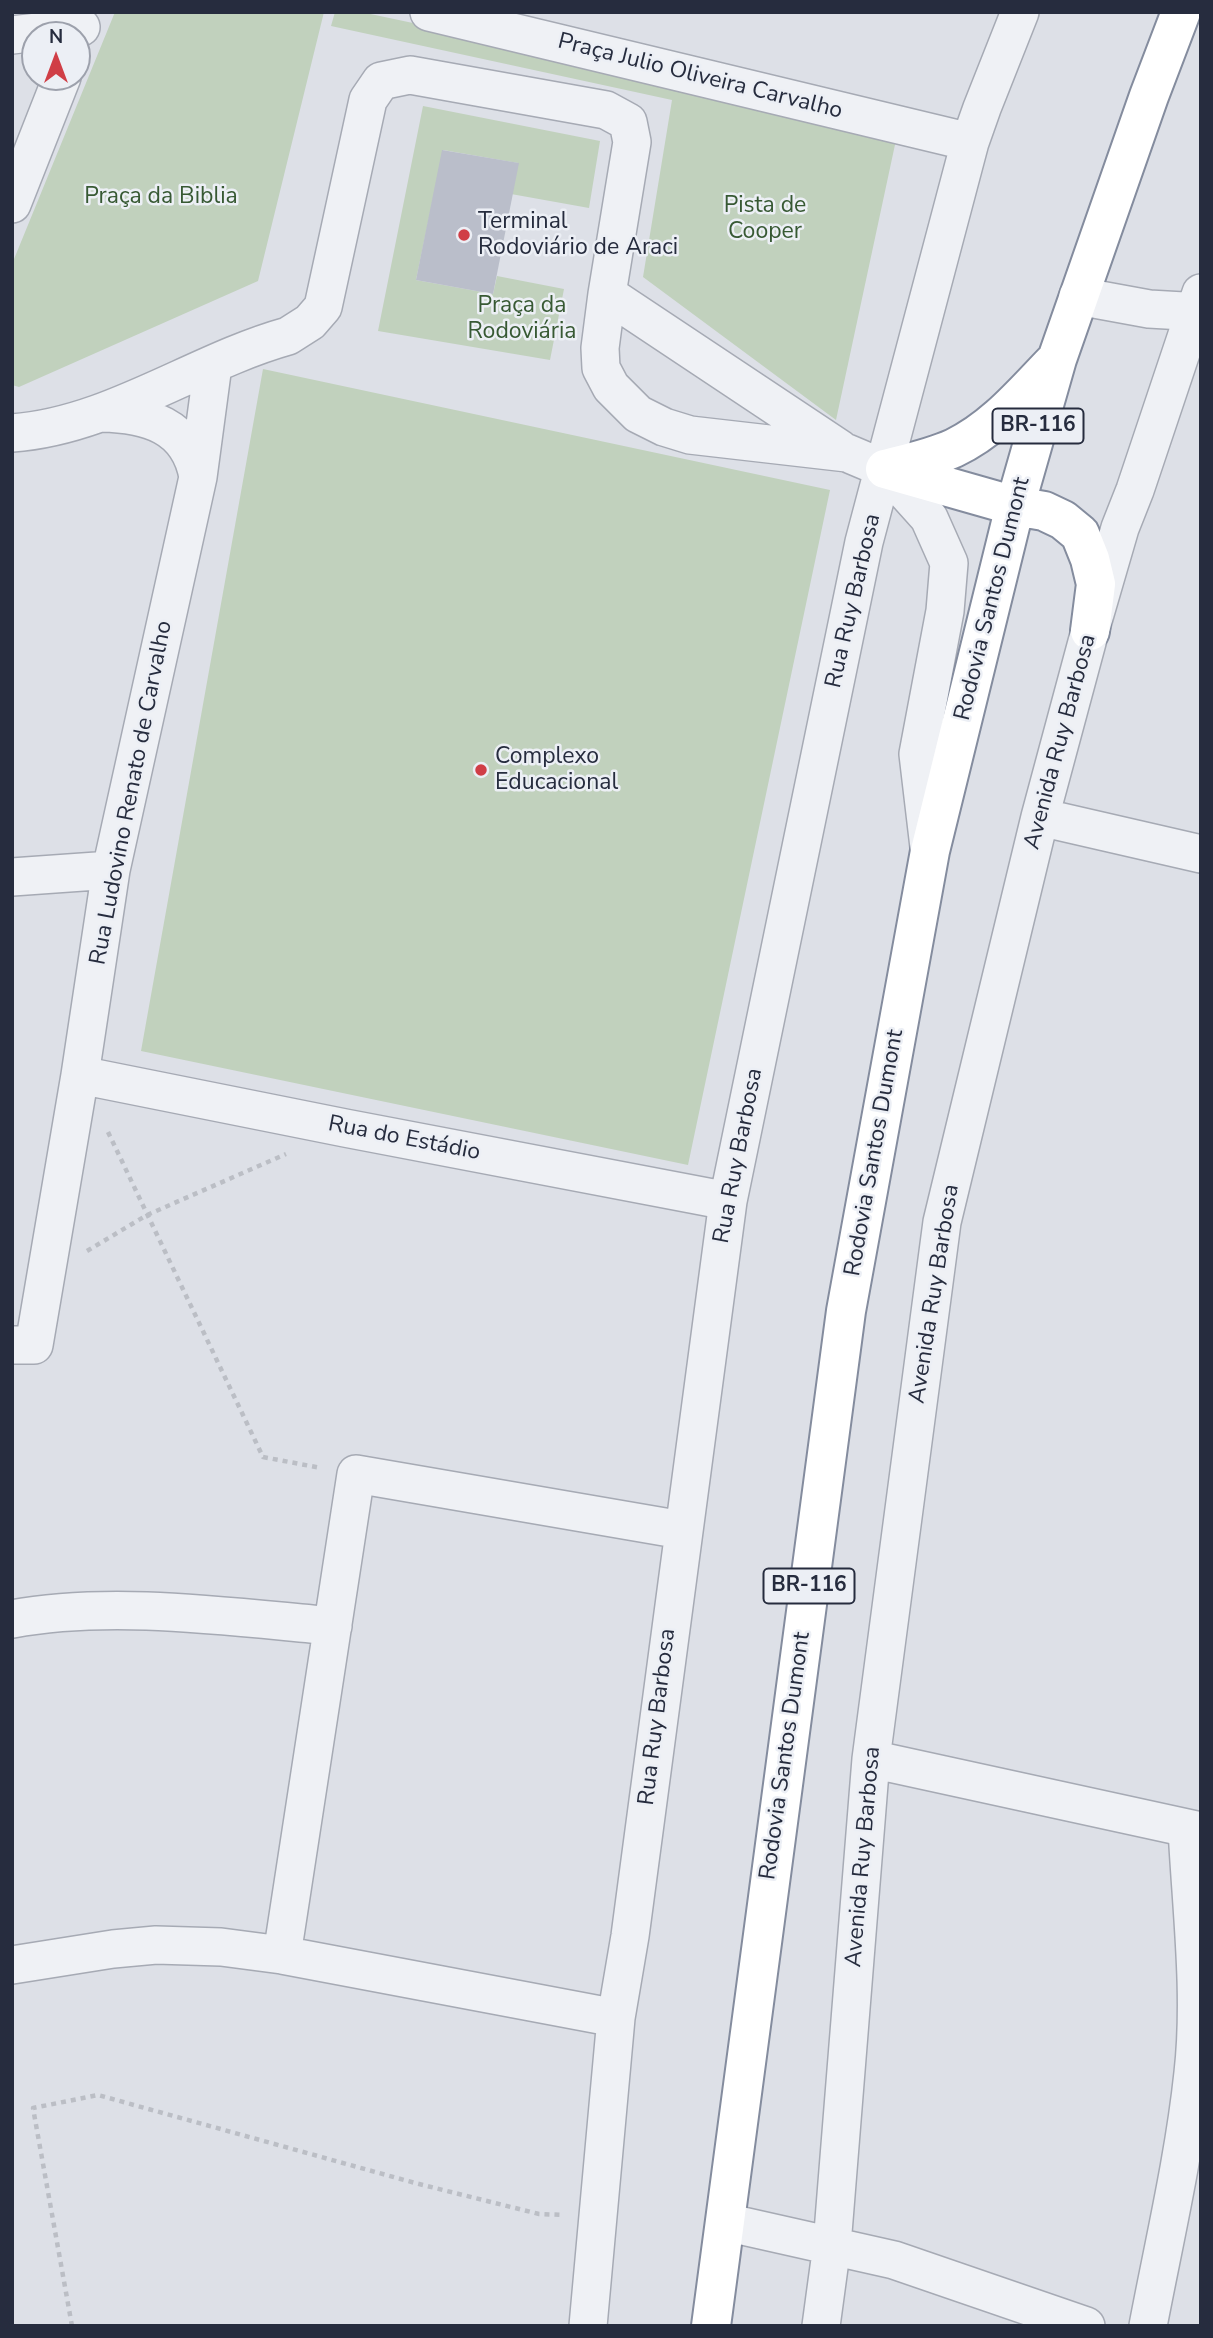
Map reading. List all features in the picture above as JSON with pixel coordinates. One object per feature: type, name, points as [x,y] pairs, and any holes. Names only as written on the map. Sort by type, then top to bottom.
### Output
[{"type":"highway","name":"Rodovia Santos Dumont","points":[[711,2326],[846,1311],[930,851],[1015,506],[1057,359],[1181,12]]},
{"type":"highway","points":[[885,469],[929,457],[955,447],[979,433],[999,419],[1057,359]]},
{"type":"highway","points":[[885,469],[1015,506],[1044,511],[1063,520],[1080,534],[1090,559],[1096,584],[1090,631]]},
{"type":"street","name":"Praça Julio Oliveira Carvalho","points":[[429,12],[970,142]]},
{"type":"street","name":"Rua Ruy Barbosa","points":[[588,2326],[616,2018],[728,1201],[864,542],[970,142],[1020,12]]},
{"type":"street","points":[[12,433],[28,432],[99,413],[288,336],[310,322],[323,307],[368,100],[381,81],[410,75],[606,110],[628,122],[632,142],[600,348],[601,368],[611,387],[638,414],[664,427],[690,435],[847,453]]},
{"type":"street","points":[[12,204],[56,91]]},
{"type":"street","points":[[607,293],[847,453],[885,469],[929,518],[949,564],[945,611],[918,754],[930,851]]},
{"type":"street","points":[[1078,296],[1149,309],[1198,305]]},
{"type":"street","name":"Avenida Ruy Barbosa","points":[[821,2326],[832,2245],[871,1759],[942,1222],[1040,817],[1090,631],[1120,528],[1198,305]]},
{"type":"street","name":"Rua Ludovino Renato de Carvalho","points":[[23,1345],[46,1276],[111,870],[198,477],[214,365]]},
{"type":"street","points":[[99,413],[130,414],[150,419],[170,430],[183,440],[191,453],[198,477]]},
{"type":"street","points":[[1040,817],[1201,854]]},
{"type":"street","points":[[12,877],[111,870]]},
{"type":"street","name":"Rua do Estádio","points":[[80,1075],[728,1201]]},
{"type":"street","points":[[282,1955],[356,1474],[682,1530]]},
{"type":"street","points":[[12,1619],[44,1613],[120,1611],[211,1615],[333,1626]]},
{"type":"street","points":[[871,1759],[1194,1830],[1198,2007],[1193,2073],[1178,2171],[1148,2326]]},
{"type":"street","points":[[12,1965],[156,1945],[221,1947],[282,1955],[616,2018]]},
{"type":"street","points":[[725,2222],[894,2260],[1086,2326]]},
{"type":"path","points":[[80,1075],[263,1457],[356,1474]]},
{"type":"path","points":[[46,1276],[147,1214],[345,1128]]},
{"type":"path","points":[[72,2326],[33,2108],[99,2095],[415,2183],[539,2214],[599,2217]]},
{"type":"green space","name":"Praça da Biblia","points":[[115,12],[324,12],[258,281],[19,387],[12,385],[12,264],[83,91],[91,91],[91,71]]},
{"type":"green space","name":"Pista de Cooper","points":[[335,12],[361,12],[899,126],[836,420],[643,277],[672,100],[331,26]]},
{"type":"green space","name":"Praça da Rodoviária","points":[[423,106],[600,141],[589,208],[511,194],[518,163],[443,150],[416,280],[493,294],[497,276],[564,289],[550,360],[378,331]]},
{"type":"green space","name":"Complexo Educacional","points":[[263,369],[830,490],[688,1165],[141,1051]]},
{"type":"building","name":"Terminal Rodoviário de Araci","points":[[442,150],[519,163],[493,294],[416,280]]},
{"type":"place","name":"Terminal Rodoviário de Araci","points":[[464,235]]},
{"type":"place","name":"Complexo Educacional","points":[[481,770]]}]
